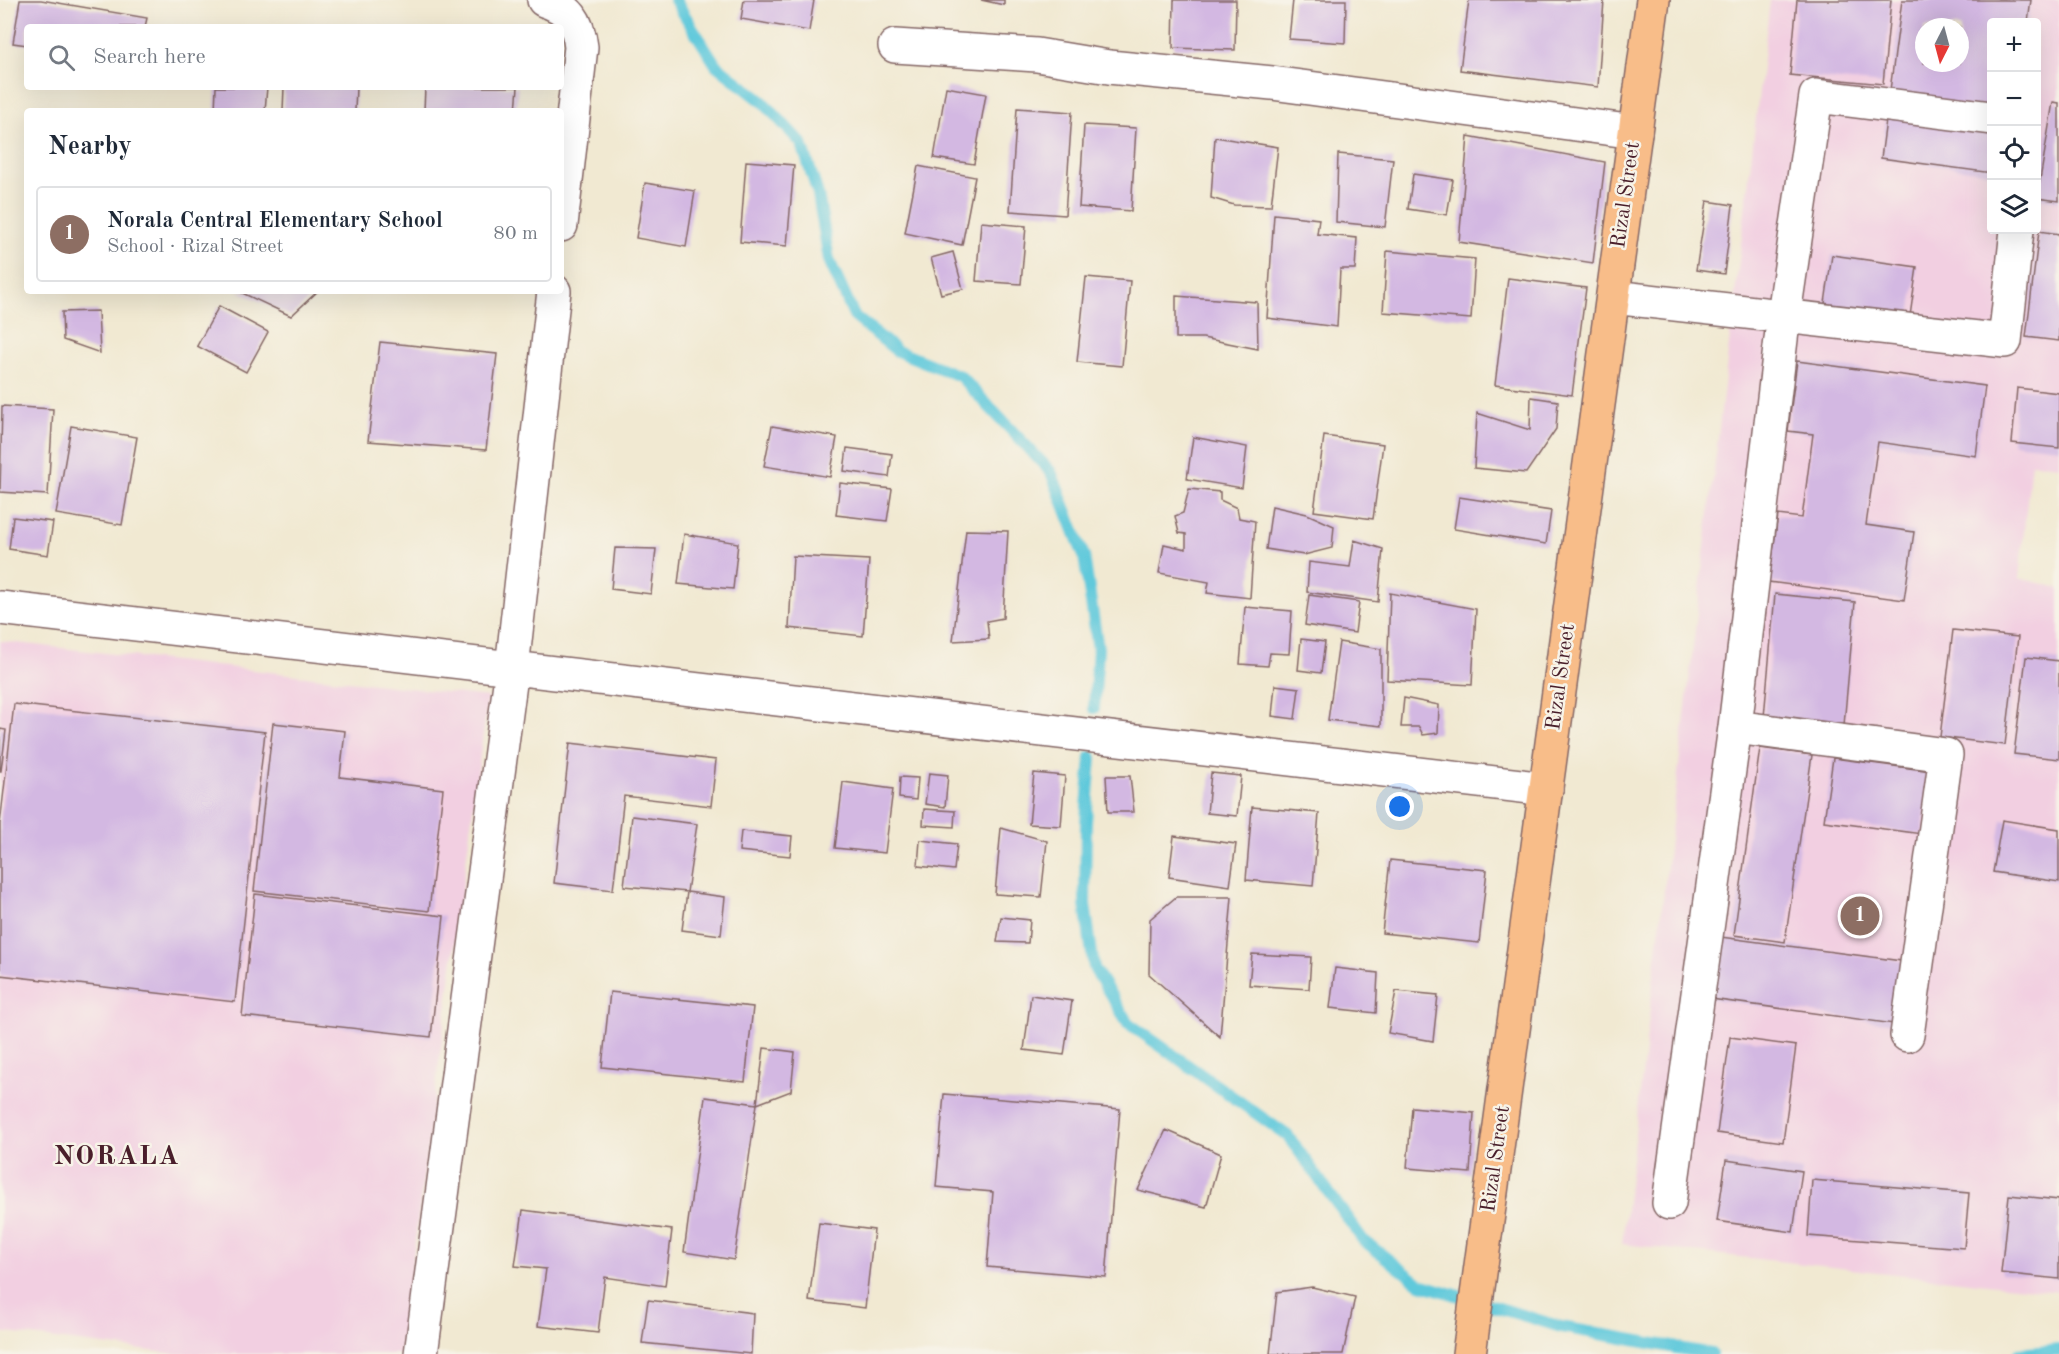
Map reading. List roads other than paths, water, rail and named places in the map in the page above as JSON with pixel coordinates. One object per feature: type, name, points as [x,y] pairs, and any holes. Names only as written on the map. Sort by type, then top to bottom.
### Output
[{"type":"main road","name":"Rizal Street","points":[[1470,1354],[1653,0]]},
{"type":"street","points":[[544,0],[557,4],[572,16],[579,30],[581,47],[564,198]]},
{"type":"street","points":[[895,46],[1037,56],[1109,67],[1272,83],[1635,132]]},
{"type":"street","points":[[1669,1203],[1735,727],[1784,314],[1816,96],[1987,117]]},
{"type":"street","points":[[1612,297],[1784,314],[2005,341],[2017,234]]},
{"type":"street","points":[[421,1354],[512,668],[554,294]]},
{"type":"street","points":[[0,608],[1546,789]]},
{"type":"street","points":[[1735,727],[1946,755],[1907,1035]]},
{"type":"waterway","points":[[675,0],[716,65],[763,102],[802,144],[818,194],[829,260],[854,316],[897,351],[960,376],[1051,472],[1084,556],[1098,649],[1094,708]]},
{"type":"waterway","points":[[1091,757],[1086,822],[1085,904],[1094,968],[1128,1023],[1288,1136],[1363,1240],[1420,1284],[1561,1327],[1711,1354]]},
{"type":"waterway","points":[[2019,1354],[2059,1350]]},
{"type":"place","name":"Norala Central Elementary School","points":[[1860,916]]},
{"type":"district","name":"NORALA","points":[[117,1156]]}]
